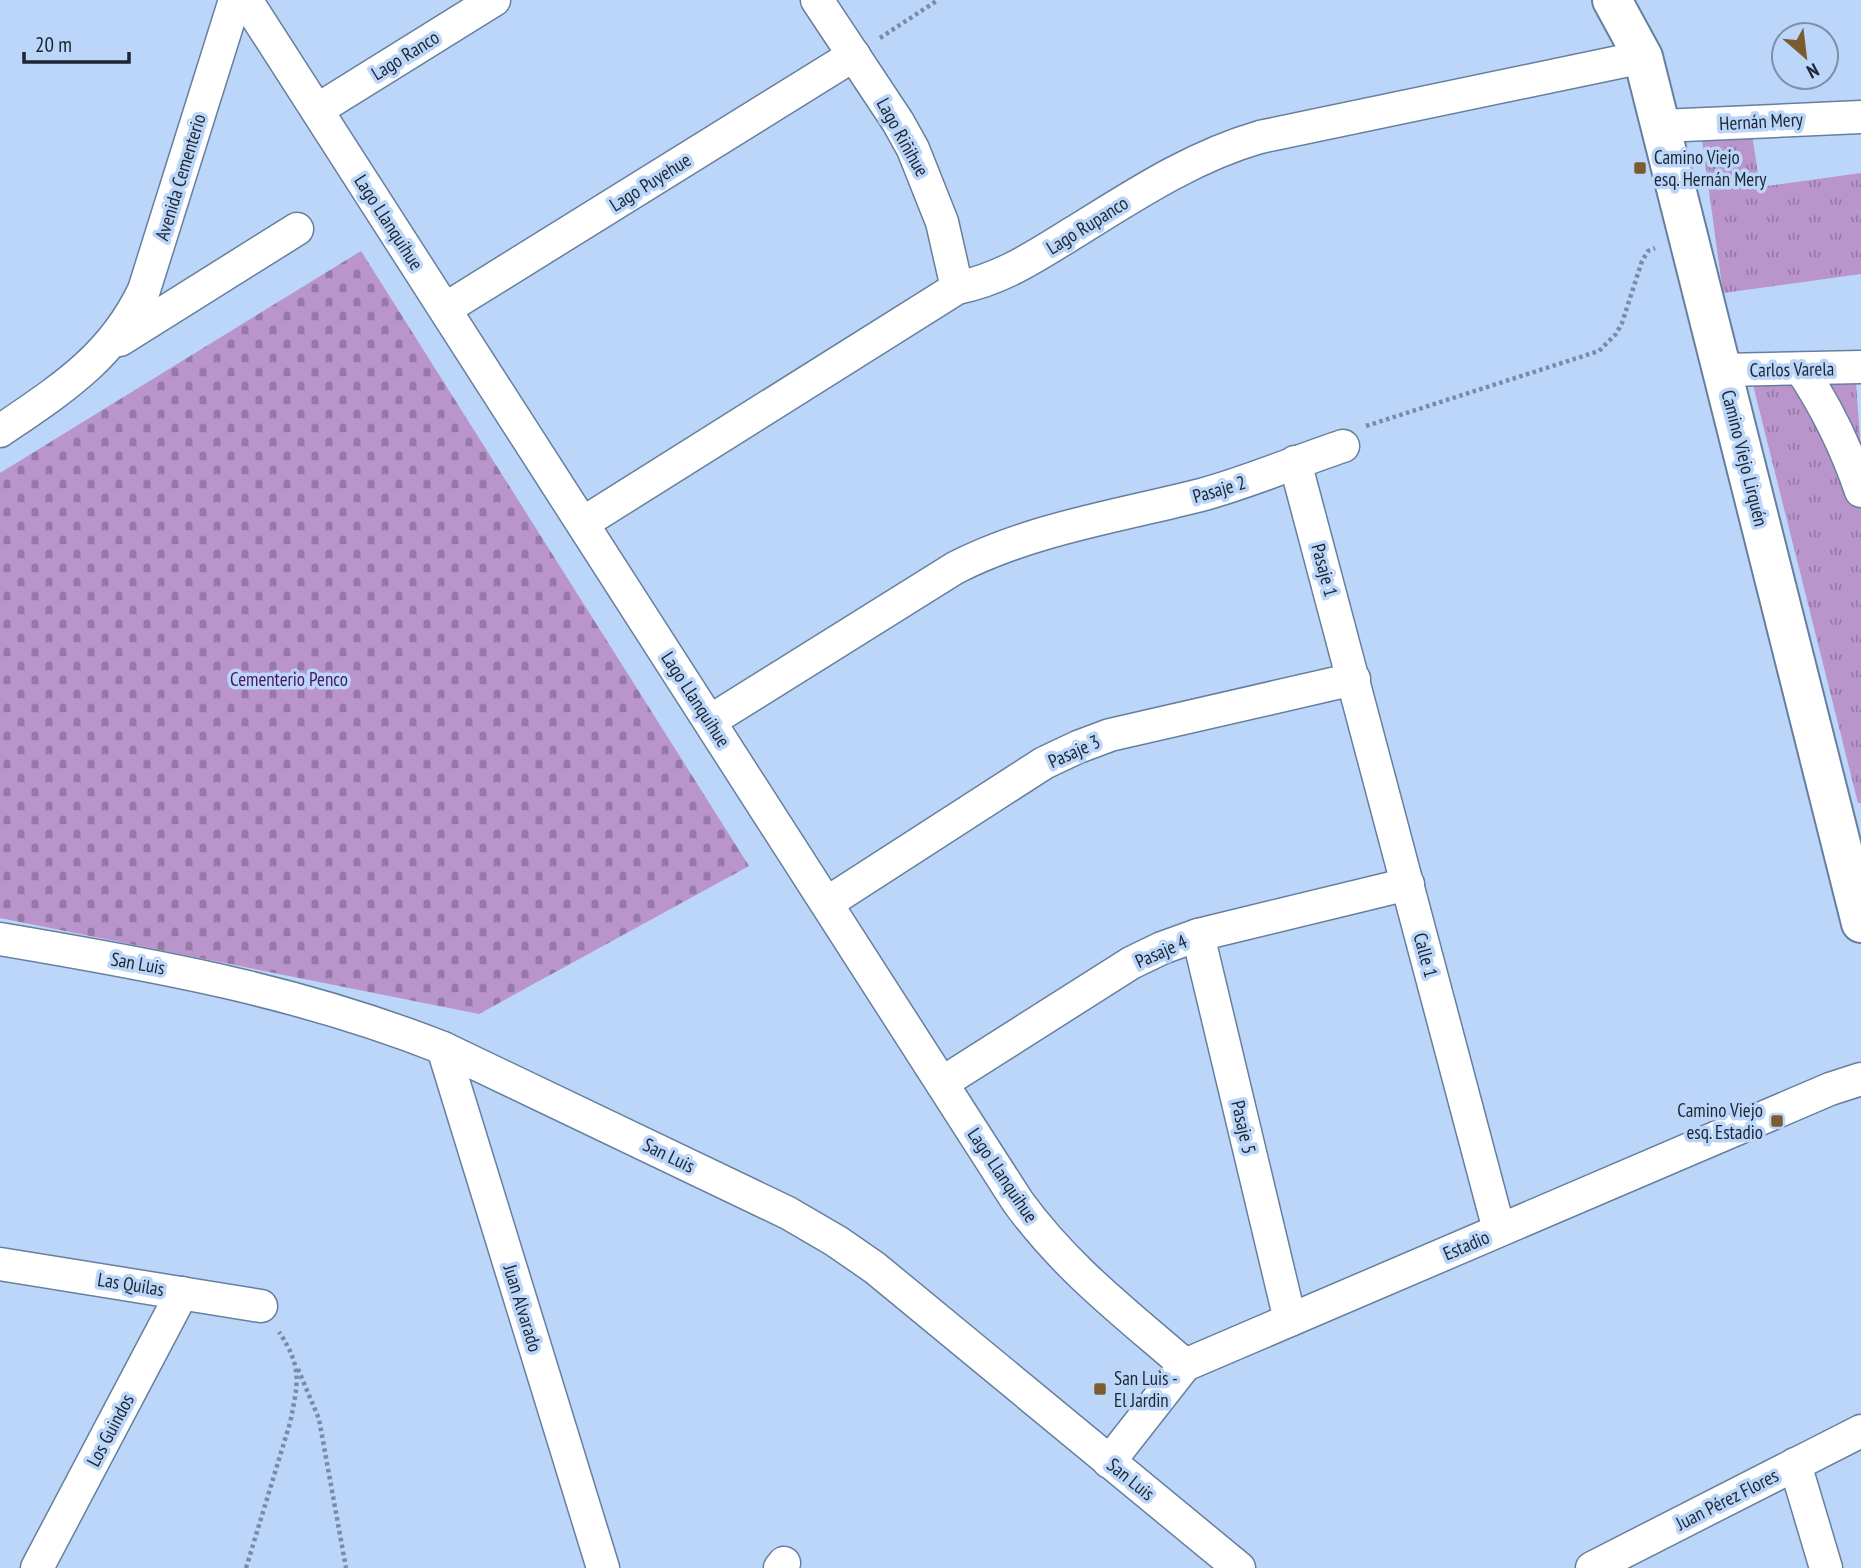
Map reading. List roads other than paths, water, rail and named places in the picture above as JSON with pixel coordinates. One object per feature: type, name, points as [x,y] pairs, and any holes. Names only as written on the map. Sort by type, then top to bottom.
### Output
[{"type":"street","name":"Avenida Cementerio","points":[[109,346],[129,319],[144,289],[234,0]]},
{"type":"street","name":"Lago Llanquihue","points":[[246,0],[1018,1202],[1076,1271],[1185,1364]]},
{"type":"street","name":"Lago Ranco","points":[[317,110],[494,0]]},
{"type":"street","name":"Lago Riñihue","points":[[817,0],[898,122],[926,178],[942,222],[957,288]]},
{"type":"street","name":"Camino Viejo Lirquén","points":[[1612,0],[1643,57],[1723,370],[1848,817],[1861,923]]},
{"type":"street","points":[[1632,0],[1643,57]]},
{"type":"street","name":"Lago Puyehue","points":[[445,309],[855,55]]},
{"type":"street","name":"Lago Rupanco","points":[[583,523],[957,288],[1005,274],[1170,174],[1236,144],[1643,57]]},
{"type":"street","name":"Hernán Mery","points":[[1661,126],[1861,117]]},
{"type":"street","name":"Avenida Cementerio","points":[[0,431],[49,397],[109,346],[297,229]]},
{"type":"street","name":"Carlos Varela","points":[[1723,370],[1861,367]]},
{"type":"street","points":[[1801,369],[1835,424],[1849,454],[1861,491]]},
{"type":"street","name":"Pasaje 2","points":[[710,721],[954,568],[981,554],[1041,534],[1235,485],[1343,446]]},
{"type":"street","name":"Pasaje 1","points":[[1295,462],[1354,679]]},
{"type":"street","name":"Calle 1","points":[[1354,679],[1499,1230]]},
{"type":"street","name":"Pasaje 3","points":[[827,903],[1044,763],[1077,747],[1110,735],[1354,679]]},
{"type":"street","name":"Pasaje 4","points":[[942,1083],[1131,963],[1162,947],[1198,935],[1408,884]]},
{"type":"street","name":"Pasaje 5","points":[[1198,935],[1290,1320]]},
{"type":"street","name":"San Luis","points":[[0,939],[232,982],[334,1009],[443,1048],[754,1196],[836,1241],[875,1268],[1239,1568]]},
{"type":"street","name":"Juan Alvarado","points":[[443,1048],[603,1568]]},
{"type":"street","name":"Estadio","points":[[1109,1462],[1185,1364],[1830,1088],[1861,1079]]},
{"type":"street","name":"Las Quilas","points":[[0,1264],[261,1306]]},
{"type":"street","name":"Los Guindos","points":[[37,1568],[182,1293]]},
{"type":"street","name":"Juan Pérez Flores","points":[[1592,1568],[1861,1431]]},
{"type":"street","points":[[1795,1465],[1826,1568]]},
{"type":"place","name":"Camino Viejo esq. Hernán Mery","points":[[1640,168]]},
{"type":"place","name":"Camino Viejo esq. Estadio","points":[[1777,1121]]},
{"type":"place","name":"San Luis - El Jardin","points":[[1100,1389]]},
{"type":"park label","name":"Cementerio Penco","points":[[289,679]]}]
